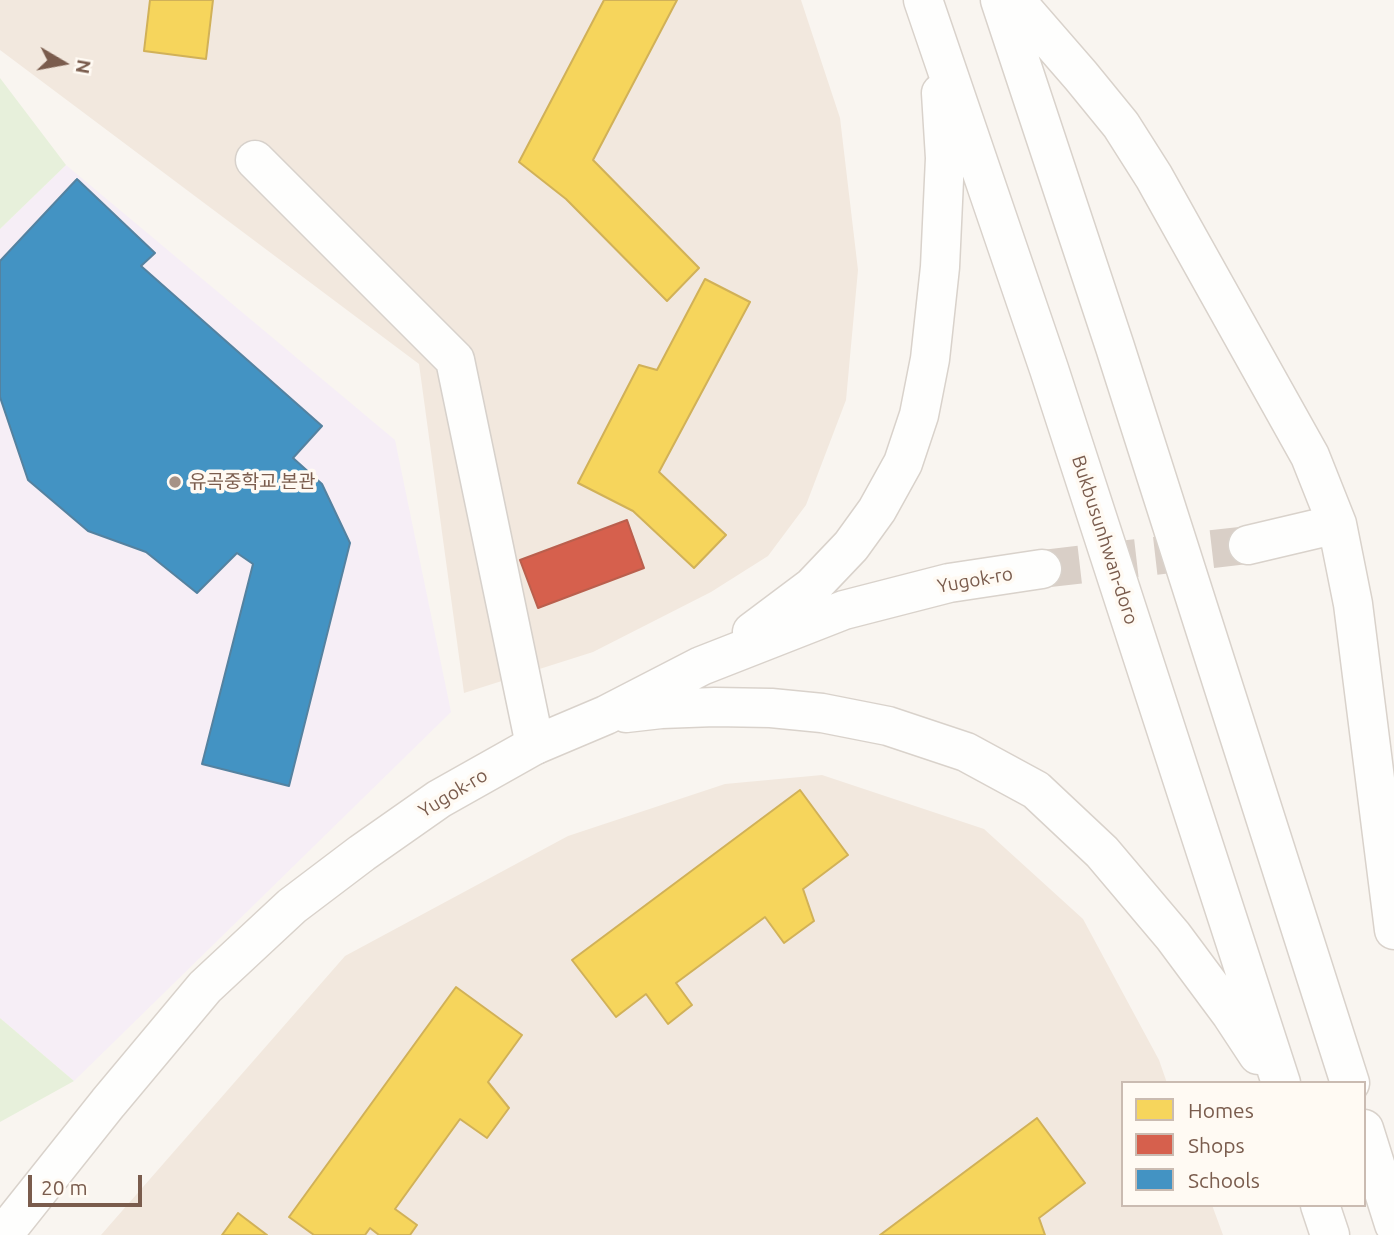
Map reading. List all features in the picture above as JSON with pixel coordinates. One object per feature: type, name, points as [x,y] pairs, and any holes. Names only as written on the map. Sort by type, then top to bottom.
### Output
[{"type":"main road","name":"Bukbusunhwan-doro","points":[[923,0],[1054,382],[1280,1081]]},
{"type":"main road","points":[[1000,0],[1115,347],[1349,1081]]},
{"type":"main road","points":[[1015,0],[1121,125],[1154,177],[1310,456],[1337,524],[1353,604],[1394,930]]},
{"type":"main road","points":[[701,666],[768,621],[812,587],[858,537],[877,510],[903,463],[919,415],[930,359],[940,267],[945,158],[939,45]]},
{"type":"main road","points":[[255,160],[455,360],[535,745]]},
{"type":"main road","points":[[1248,545],[1337,524]]},
{"type":"main road","name":"Yugok-ro","points":[[3,1235],[205,987],[292,906],[439,799],[535,745],[606,715],[701,666],[844,610],[949,583],[1042,569]]},
{"type":"main road","points":[[606,715],[715,707],[771,708],[822,713],[888,726],[967,752],[1036,790],[1102,852],[1173,936],[1223,1002],[1274,1081]]},
{"type":"main road","points":[[1366,1135],[1394,1224]]},
{"type":"main road","points":[[1321,1207],[1330,1235]]},
{"type":"shaded area","points":[[0,0],[801,0],[840,118],[858,270],[846,400],[806,505],[768,556],[711,592],[593,652],[464,693],[419,364],[0,50]]},
{"type":"shaded area","points":[[66,165],[395,440],[451,712],[74,1081],[0,1018],[0,229]]},
{"type":"shaded area","points":[[822,775],[984,829],[1083,919],[1159,1060],[1166,1081],[1121,1081],[1121,1207],[1213,1207],[1223,1235],[101,1235],[345,956],[568,836],[725,784]]},
{"type":"green space","points":[[0,78],[66,165],[0,229]]},
{"type":"green space","points":[[0,1018],[74,1081],[0,1122]]},
{"type":"building: Homes","points":[[150,0],[213,0],[206,59],[144,51]]},
{"type":"building: Homes","points":[[604,0],[677,0],[593,160],[699,268],[667,301],[566,199],[519,162]]},
{"type":"building: Homes","points":[[705,279],[750,302],[659,472],[726,535],[694,568],[633,511],[578,483],[639,365],[657,370]]},
{"type":"building: Homes","points":[[800,790],[848,855],[803,889],[814,921],[784,943],[765,917],[676,983],[692,1005],[668,1024],[646,994],[616,1017],[572,960]]},
{"type":"building: Homes","points":[[456,987],[522,1035],[488,1082],[509,1108],[487,1138],[460,1119],[395,1209],[417,1225],[410,1235],[379,1235],[370,1228],[365,1235],[314,1235],[289,1217]]},
{"type":"building: Homes","points":[[1037,1118],[1085,1183],[1039,1218],[1045,1235],[880,1235]]},
{"type":"building: Homes","points":[[238,1213],[267,1235],[222,1235]]},
{"type":"building: Shops","points":[[627,520],[644,568],[538,608],[520,560]]},
{"type":"building: Schools","name":"유곡중학교 본관","points":[[77,179],[155,253],[141,266],[322,426],[293,458],[322,484],[350,543],[289,786],[202,764],[253,564],[237,553],[197,593],[146,552],[88,531],[28,480],[0,397],[0,261]]},
{"type":"tunnel","points":[[1042,569],[1248,545]]},
{"type":"place","name":"유곡중학교 본관","points":[[175,482]]}]
